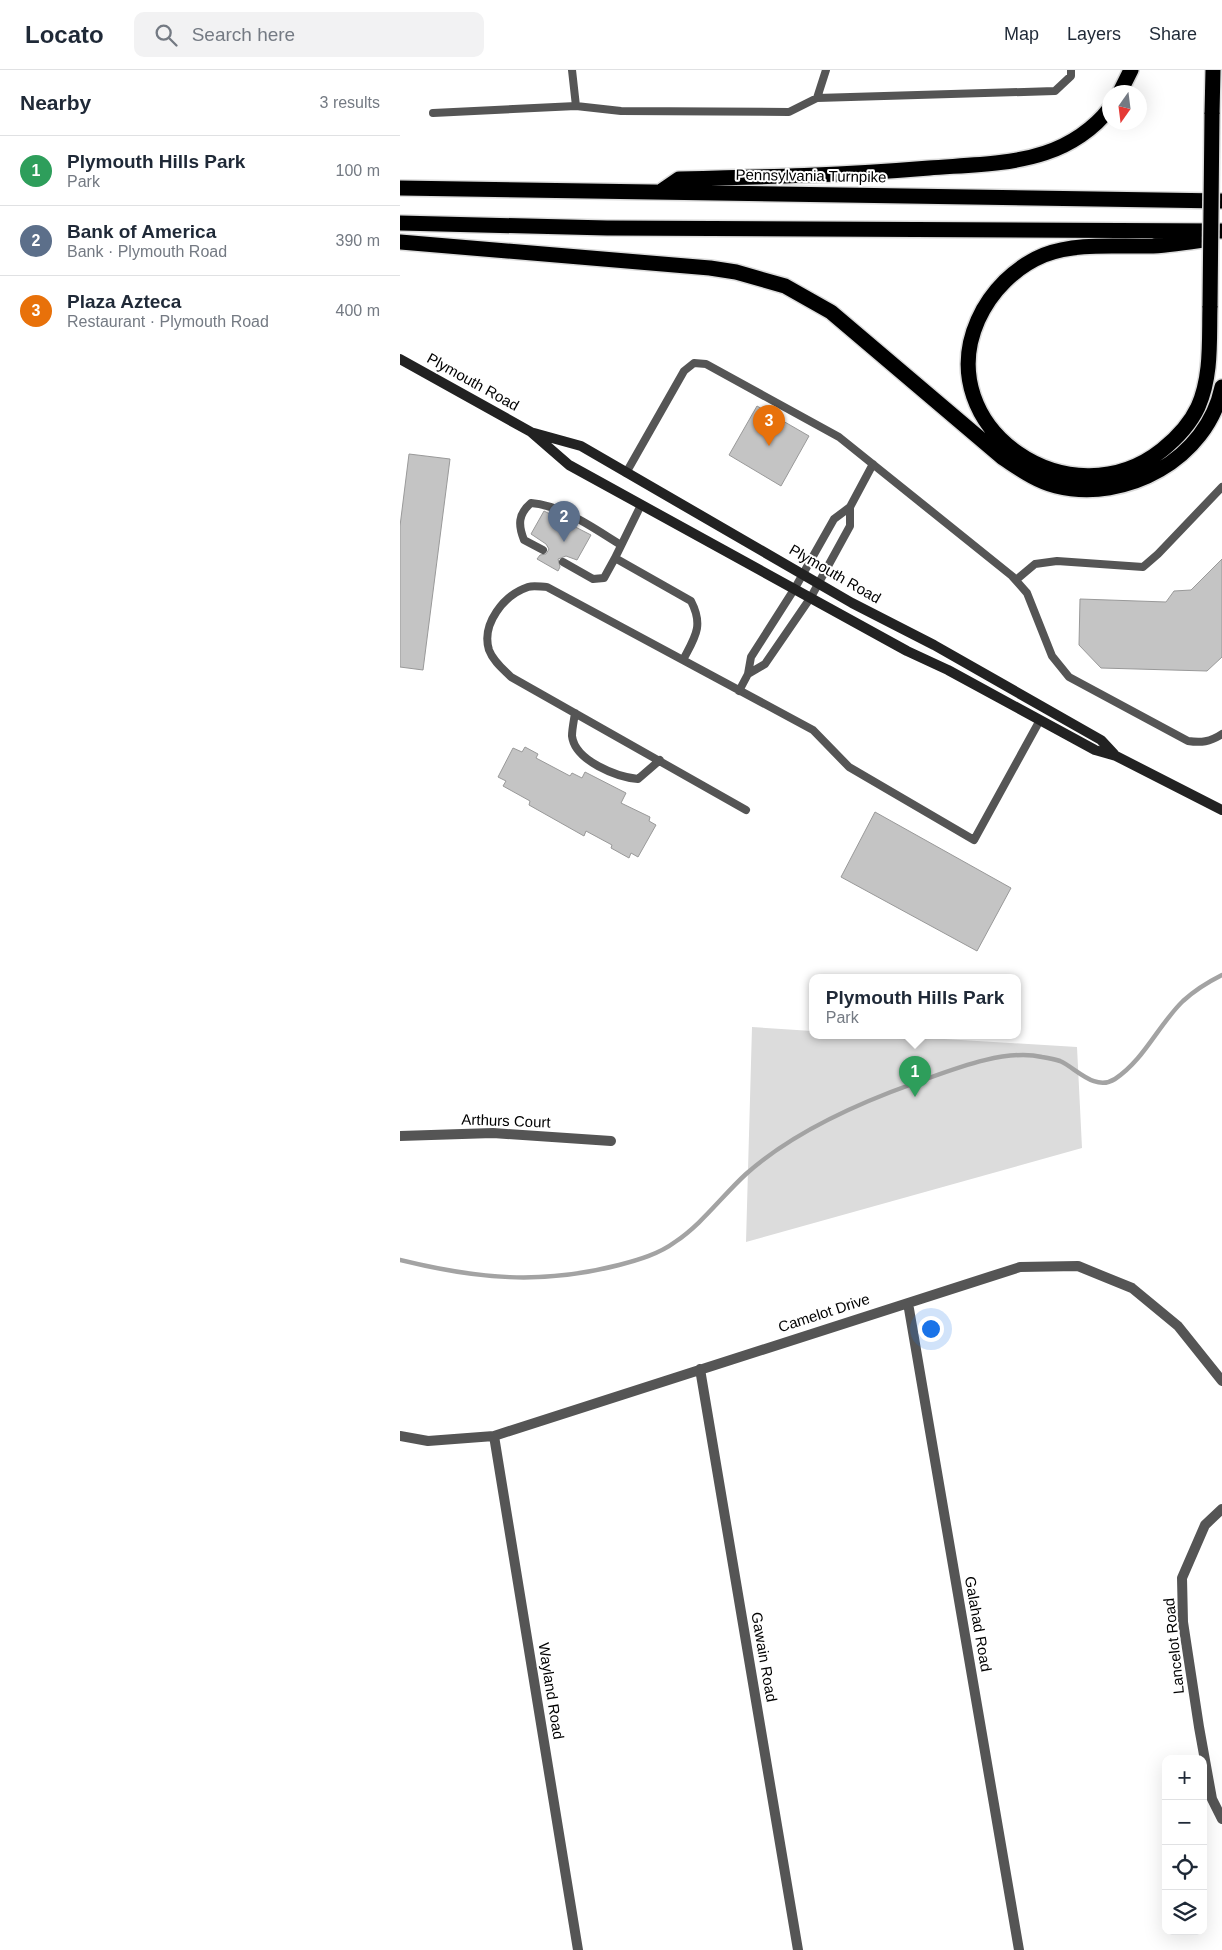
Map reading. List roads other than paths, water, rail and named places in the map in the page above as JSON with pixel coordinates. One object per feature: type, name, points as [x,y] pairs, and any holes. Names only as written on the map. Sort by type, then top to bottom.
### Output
[{"type":"highway","points":[[1124,85],[1131,70]]},
{"type":"highway","points":[[1213,70],[1212,114],[1210,306],[1209,362],[1198,408],[1181,433],[1170,444],[1146,462],[1116,473],[1084,477],[1048,470],[1032,463],[1006,444],[985,419],[978,405],[970,364],[976,326],[997,289],[1020,269],[1045,255],[1078,248],[1155,246],[1222,238]]},
{"type":"highway","points":[[663,190],[679,179],[872,173],[1021,159],[1047,153],[1074,139],[1086,132],[1102,116]]},
{"type":"highway","name":"Pennsylvania Turnpike","points":[[400,188],[663,190],[941,197],[1222,200]]},
{"type":"highway","points":[[400,223],[617,228],[1222,231]]},
{"type":"highway","points":[[400,242],[710,268],[736,272],[785,286],[809,297],[849,325],[1003,458],[1030,476],[1058,486],[1106,490],[1153,474],[1178,457],[1198,436],[1212,416],[1222,387]]},
{"type":"main road","name":"Plymouth Road","points":[[400,359],[531,432],[569,465],[907,651],[948,670],[1095,750],[1116,756],[1222,810]]},
{"type":"main road","name":"Plymouth Road","points":[[531,432],[581,446],[852,603],[934,645],[1092,736],[1116,756]]},
{"type":"street","name":"Arthurs Court","points":[[400,1136],[493,1133],[611,1141]]},
{"type":"street","name":"Camelot Drive","points":[[400,1436],[428,1440],[494,1436],[1020,1267],[1078,1266],[1132,1288],[1178,1326],[1222,1381]]},
{"type":"street","name":"Galahad Road","points":[[908,1303],[1020,1950]]},
{"type":"street","name":"Gawain Road","points":[[700,1369],[798,1950]]},
{"type":"street","name":"Wayland Road","points":[[494,1436],[578,1950]]},
{"type":"street","name":"Lancelot Road","points":[[1222,1509],[1204,1525],[1182,1578],[1183,1622],[1199,1727],[1212,1799],[1222,1819]]},
{"type":"lane","points":[[572,70],[576,106]]},
{"type":"lane","points":[[816,98],[826,70]]},
{"type":"lane","points":[[433,113],[576,106],[621,110],[789,112],[816,98],[1055,90],[1071,76],[1071,70]]},
{"type":"lane","points":[[626,472],[684,371],[694,363],[706,364],[839,437],[1016,580],[1027,593],[1052,656],[1070,677],[1188,741],[1201,743],[1214,740],[1222,734]]},
{"type":"lane","points":[[739,691],[748,674],[752,657],[803,574],[834,518],[850,507],[873,464]]},
{"type":"lane","points":[[1016,580],[1035,564],[1050,562],[1143,567],[1158,554],[1222,487]]},
{"type":"lane","points":[[543,550],[524,540],[519,527],[522,510],[531,503],[545,504],[560,510],[621,545]]},
{"type":"lane","points":[[563,562],[593,579],[604,578],[641,505]]},
{"type":"lane","points":[[748,674],[765,664],[820,584],[850,526],[850,507]]},
{"type":"lane","points":[[615,558],[691,601],[698,613],[698,631],[683,660]]},
{"type":"lane","points":[[746,810],[511,677],[498,665],[489,650],[488,630],[497,612],[506,600],[530,586],[547,587],[813,730],[850,767],[974,840],[1040,720]]},
{"type":"lane","points":[[575,713],[572,738],[582,756],[621,777],[638,779],[660,760]]},
{"type":"waterway","points":[[400,1260],[456,1272],[510,1277],[536,1277],[591,1271],[641,1259],[662,1250],[685,1235],[737,1182],[784,1145],[848,1110],[893,1091],[977,1062],[994,1058],[1027,1055],[1058,1060],[1086,1078],[1100,1083],[1115,1079],[1143,1052],[1166,1020],[1183,1001],[1202,986],[1222,975]]},
{"type":"place","name":"Plaza Azteca","points":[[769,446]]},
{"type":"place","name":"Bank of America","points":[[564,542]]},
{"type":"place","name":"Plymouth Hills Park","points":[[915,1097]]}]
